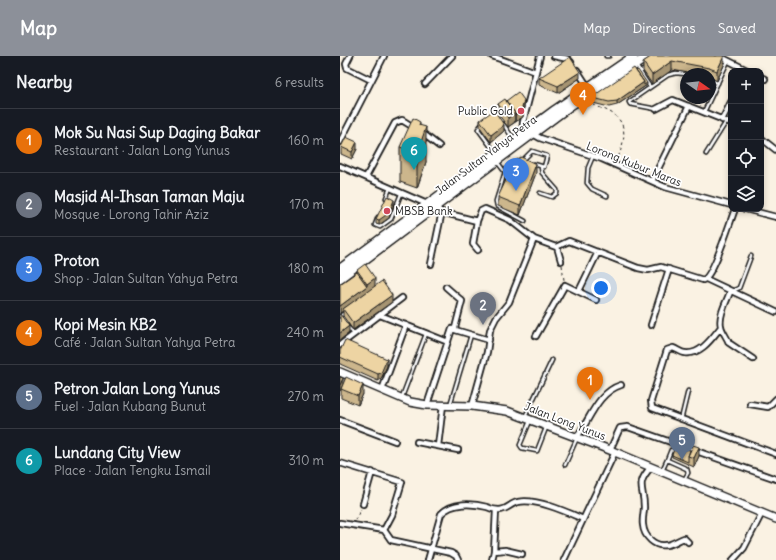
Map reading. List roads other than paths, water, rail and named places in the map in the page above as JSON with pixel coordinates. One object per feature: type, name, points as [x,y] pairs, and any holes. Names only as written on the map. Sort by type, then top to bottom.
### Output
[{"type":"highway","name":"Jalan Sultan Yahya Petra","points":[[340,278],[439,208],[514,140],[588,87],[635,60],[649,56]]},
{"type":"highway","name":"Jalan Sultan Yahya Petra","points":[[340,269],[427,204],[533,134],[635,60]]},
{"type":"main road","name":"Jalan Long Yunus","points":[[340,372],[402,399],[427,405],[472,406],[497,409],[528,418],[776,519]]},
{"type":"street","points":[[350,56],[346,64],[347,68],[371,80]]},
{"type":"street","points":[[340,142],[384,56]]},
{"type":"street","points":[[425,84],[452,56]]},
{"type":"street","points":[[492,56],[536,72]]},
{"type":"street","points":[[522,135],[527,98],[540,56]]},
{"type":"street","points":[[554,56],[570,61],[588,87]]},
{"type":"street","points":[[719,56],[741,68]]},
{"type":"street","points":[[656,109],[672,100],[726,122],[730,104]]},
{"type":"street","points":[[652,181],[689,106]]},
{"type":"street","points":[[366,177],[398,121],[405,121],[439,146]]},
{"type":"street","name":"Lorong Kubur Maras","points":[[533,134],[540,138],[593,156],[677,191],[728,204]]},
{"type":"street","points":[[764,140],[776,150]]},
{"type":"street","points":[[340,166],[427,204]]},
{"type":"street","points":[[431,264],[439,208],[477,221]]},
{"type":"street","points":[[478,250],[473,244],[477,221],[481,211],[485,209],[510,220],[534,239],[557,247],[569,241],[638,268],[648,270],[661,267],[701,280],[706,279],[730,292],[776,312]]},
{"type":"street","points":[[706,279],[716,259],[734,212]]},
{"type":"street","points":[[757,212],[776,217]]},
{"type":"street","points":[[472,406],[487,352],[491,328],[496,318],[509,302],[534,239]]},
{"type":"street","points":[[557,247],[561,261]]},
{"type":"street","points":[[579,292],[598,252]]},
{"type":"street","points":[[651,326],[669,269]]},
{"type":"street","points":[[536,336],[565,285],[596,300]]},
{"type":"street","points":[[427,405],[452,329],[455,328],[462,301],[446,287]]},
{"type":"street","points":[[730,292],[721,319],[721,328],[726,334],[729,343],[753,359]]},
{"type":"street","points":[[341,344],[402,298]]},
{"type":"street","points":[[380,315],[448,342]]},
{"type":"street","points":[[382,390],[406,326]]},
{"type":"street","points":[[455,328],[489,340]]},
{"type":"street","points":[[721,328],[705,346],[692,352],[685,353],[674,348],[667,350],[651,406],[656,411],[776,454]]},
{"type":"street","points":[[577,437],[597,404],[611,389],[620,385]]},
{"type":"street","points":[[750,404],[768,407],[776,399]]},
{"type":"street","points":[[438,446],[447,405]]},
{"type":"street","points":[[340,420],[395,442]]},
{"type":"street","points":[[564,560],[612,451],[620,428],[628,427],[776,479]]},
{"type":"street","points":[[417,442],[458,450]]},
{"type":"street","points":[[340,463],[400,481],[402,484],[392,515],[384,530]]},
{"type":"street","points":[[651,467],[640,483],[644,503],[642,526],[644,533],[657,545],[667,545],[684,538],[688,542]]},
{"type":"street","points":[[363,504],[372,472]]},
{"type":"street","points":[[428,560],[441,514],[446,508],[460,504],[480,506],[496,510],[505,509],[516,502],[523,501],[553,506],[583,519]]},
{"type":"street","points":[[492,560],[494,552],[496,510]]},
{"type":"street","points":[[733,560],[744,548],[762,513]]},
{"type":"street","points":[[340,523],[384,530],[391,540],[395,542],[454,554],[458,560]]},
{"type":"street","points":[[494,552],[504,550],[522,554]]},
{"type":"lane","points":[[635,60],[640,72],[650,87]]},
{"type":"lane","points":[[564,66],[570,61]]},
{"type":"lane","points":[[704,112],[728,61]]},
{"type":"lane","points":[[640,72],[646,68]]},
{"type":"lane","points":[[656,109],[629,103],[672,73],[680,74]]},
{"type":"lane","points":[[499,119],[514,140]]},
{"type":"lane","points":[[484,122],[478,128],[505,172]]},
{"type":"lane","points":[[706,154],[726,122]]},
{"type":"lane","points":[[525,221],[500,208],[496,203],[505,172],[534,151],[547,156],[545,166],[541,167]]},
{"type":"lane","points":[[593,156],[588,168],[587,182],[592,189],[608,196]]},
{"type":"lane","points":[[522,161],[541,167]]},
{"type":"lane","points":[[540,193],[552,197],[557,194],[557,190],[542,173],[541,167]]},
{"type":"lane","points":[[384,202],[390,188]]},
{"type":"lane","points":[[381,210],[375,224],[380,227],[391,218],[401,193]]},
{"type":"lane","points":[[730,292],[739,288],[751,256]]},
{"type":"lane","points":[[352,307],[340,316],[354,334]]},
{"type":"lane","points":[[402,399],[426,334]]},
{"type":"lane","points":[[447,405],[472,334]]},
{"type":"lane","points":[[341,344],[349,347]]},
{"type":"lane","points":[[547,426],[537,452],[522,448],[520,445],[528,418],[552,360]]},
{"type":"lane","points":[[384,362],[391,365]]},
{"type":"lane","points":[[681,420],[688,391]]},
{"type":"lane","points":[[564,465],[577,437]]},
{"type":"lane","points":[[662,472],[671,450],[682,455]]},
{"type":"lane","points":[[667,460],[688,470],[684,481]]},
{"type":"lane","points":[[683,467],[685,462]]},
{"type":"place","name":"Public Gold","points":[[521,111]]},
{"type":"place","name":"Kopi Mesin KB2","points":[[583,115]]},
{"type":"place","name":"Lundang City View","points":[[414,170]]},
{"type":"place","name":"Proton","points":[[516,191]]},
{"type":"place","name":"MBSB Bank","points":[[387,211]]},
{"type":"place","name":"Masjid Al-Ihsan Taman Maju","points":[[483,325]]},
{"type":"place","name":"Mok Su Nasi Sup Daging Bakar","points":[[590,400]]},
{"type":"place","name":"Petron Jalan Long Yunus","points":[[682,460]]}]
